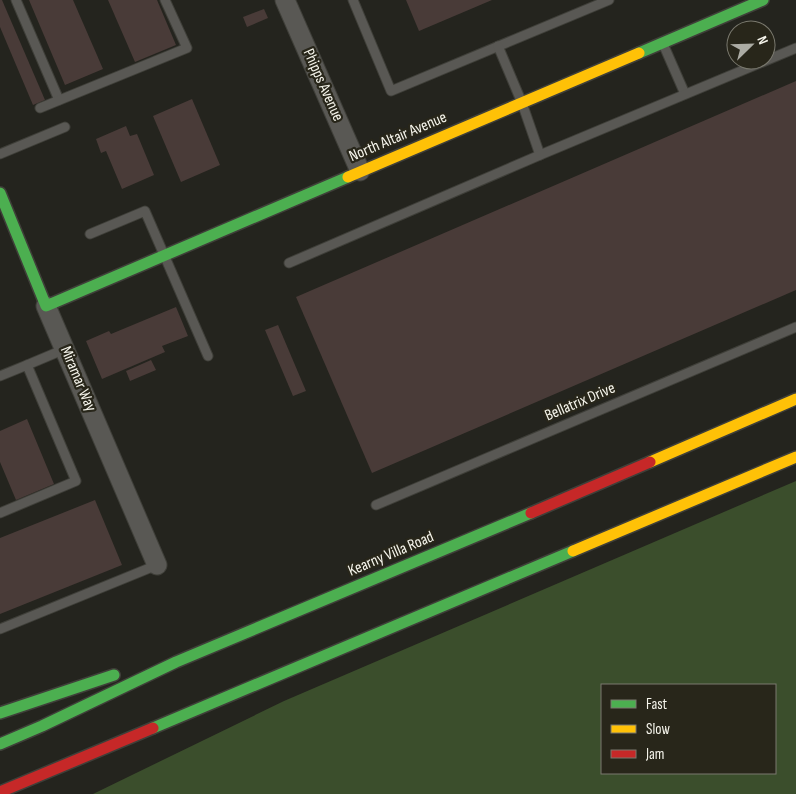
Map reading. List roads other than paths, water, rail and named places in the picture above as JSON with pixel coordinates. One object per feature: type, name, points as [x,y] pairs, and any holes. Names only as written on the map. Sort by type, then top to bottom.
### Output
[{"type":"main road","name":"North Altair Avenue","points":[[46,306],[662,43],[731,10],[763,0]]},
{"type":"main road","name":"Miramar Way","points":[[0,193],[10,227],[46,306]]},
{"type":"main road","name":"Kearny Villa Road","points":[[0,744],[176,662],[560,501],[796,399]]},
{"type":"main road","points":[[0,792],[796,457]]},
{"type":"main road","points":[[0,713],[132,670],[176,662]]},
{"type":"main road","points":[[88,770],[99,750]]},
{"type":"street","name":"Phipps Avenue","points":[[285,0],[360,171]]},
{"type":"street","name":"Miramar Way","points":[[46,306],[157,565]]},
{"type":"lane","points":[[16,0],[59,100]]},
{"type":"lane","points":[[40,108],[187,48],[165,0]]},
{"type":"lane","points":[[353,0],[391,91],[609,0]]},
{"type":"lane","points":[[662,43],[685,94]]},
{"type":"lane","points":[[498,46],[522,103],[540,154]]},
{"type":"lane","points":[[289,262],[540,154],[796,48]]},
{"type":"lane","points":[[0,154],[65,127]]},
{"type":"lane","points":[[90,234],[145,211],[208,356]]},
{"type":"lane","name":"Bellatrix Drive","points":[[376,505],[796,326]]},
{"type":"lane","points":[[0,376],[65,349]]},
{"type":"lane","points":[[0,513],[76,481],[27,365]]},
{"type":"lane","points":[[0,629],[157,565]]}]
